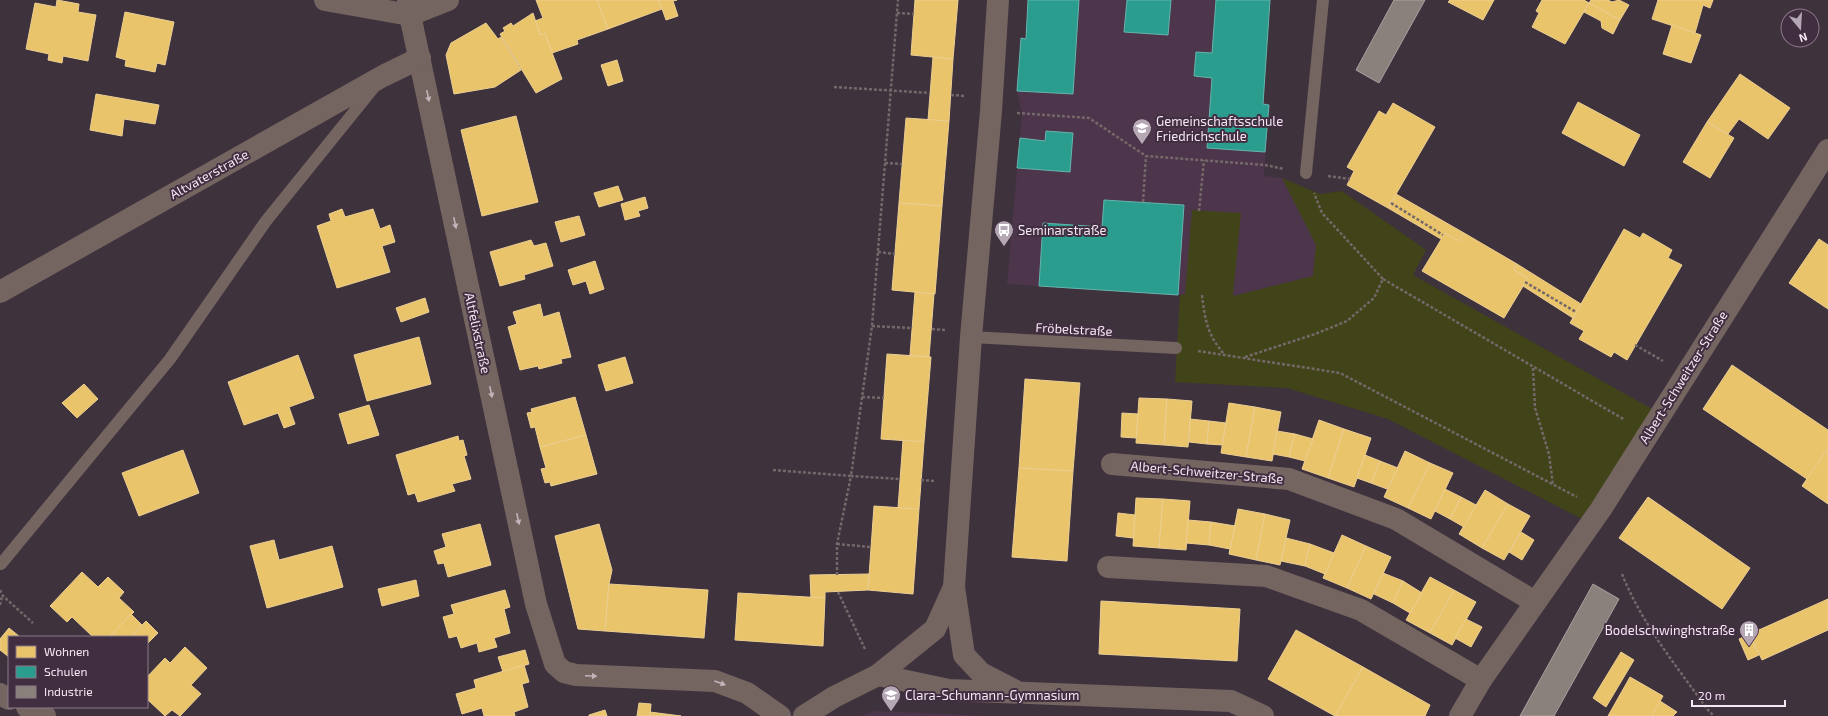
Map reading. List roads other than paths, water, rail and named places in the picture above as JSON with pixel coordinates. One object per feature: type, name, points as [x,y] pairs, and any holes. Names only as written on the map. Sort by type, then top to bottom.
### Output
[{"type":"street","points":[[325,0],[409,7],[448,0]]},
{"type":"street","points":[[998,0],[990,119],[971,337],[954,586],[964,655],[981,673],[1019,692]]},
{"type":"street","name":"Altfelixstraße","points":[[409,7],[536,604],[555,664],[564,672],[576,675],[715,681],[747,693],[780,716]]},
{"type":"street","name":"Altvaterstraße","points":[[0,292],[383,76],[420,58]]},
{"type":"street","name":"Albert-Schweitzer-Straße","points":[[1460,716],[1481,680],[1601,509],[1828,150]]},
{"type":"street","name":"Albert-Schweitzer-Straße","points":[[1112,464],[1289,479],[1396,519],[1535,602]]},
{"type":"street","points":[[1108,567],[1266,576],[1361,610],[1481,680]]},
{"type":"street","points":[[804,716],[834,697],[878,675],[935,629],[954,586]]},
{"type":"street","points":[[878,675],[908,683],[949,690],[1231,701],[1263,716]]},
{"type":"street","points":[[29,708],[46,716]]},
{"type":"lane","points":[[1306,173],[1323,0]]},
{"type":"lane","points":[[1,564],[170,359],[266,221],[383,76]]},
{"type":"lane","name":"Fröbelstraße","points":[[971,337],[1176,348]]},
{"type":"place","name":"Gemeinschaftsschule Friedrichschule","points":[[1142,145]]},
{"type":"place","name":"Seminarstraße","points":[[1004,247]]},
{"type":"place","name":"Bodelschwinghstraße","points":[[1749,647]]},
{"type":"place","name":"Clara-Schumann-Gymnasium","points":[[891,712]]}]
